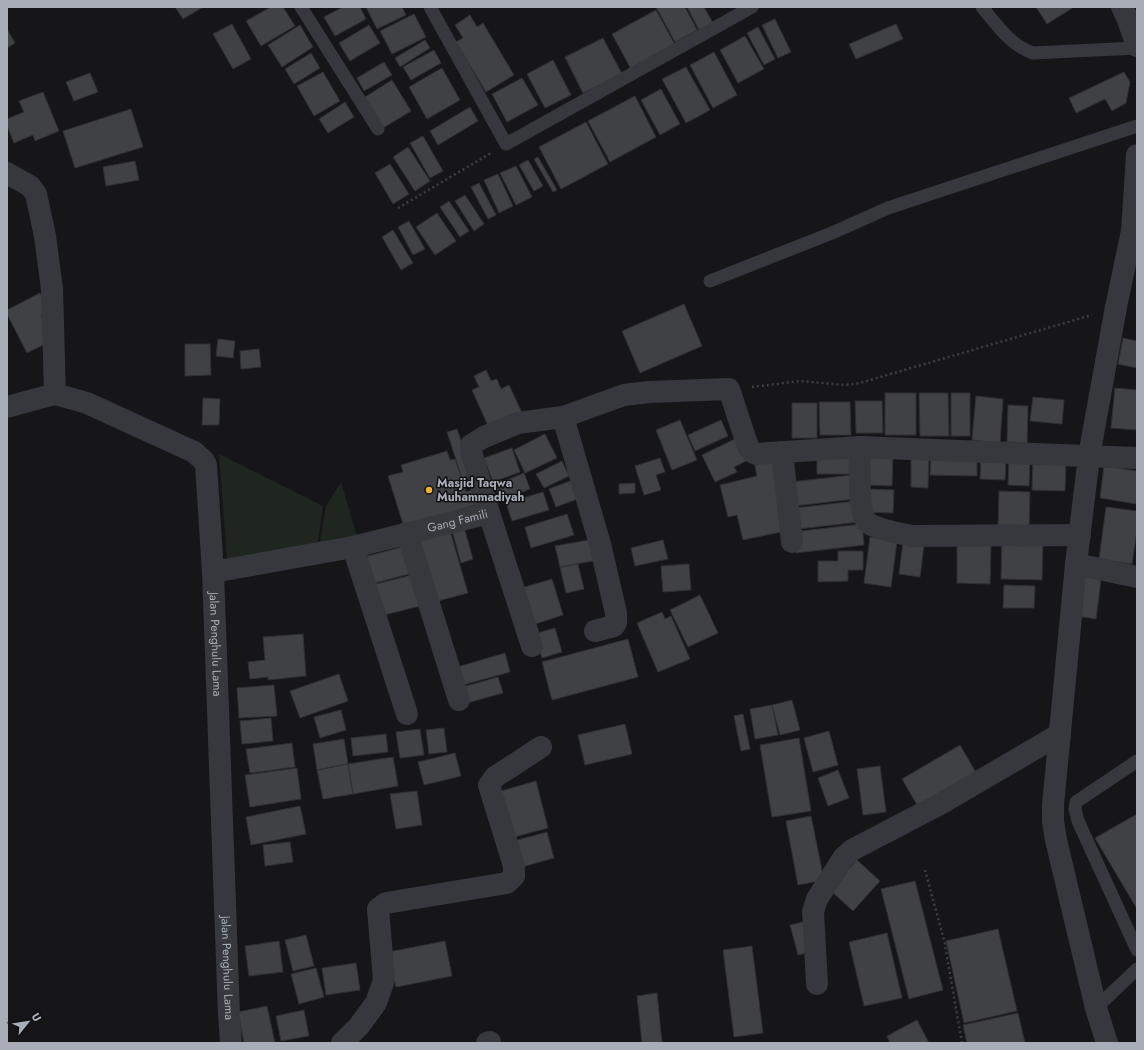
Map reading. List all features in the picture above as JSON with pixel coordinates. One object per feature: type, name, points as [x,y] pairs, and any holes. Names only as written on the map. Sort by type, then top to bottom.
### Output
[{"type":"street","points":[[1122,7],[1137,47]]},
{"type":"street","points":[[1107,1043],[1096,1008],[1056,840],[1052,821],[1052,805],[1076,564],[1089,456],[1116,308],[1134,232],[1137,155]]},
{"type":"street","points":[[7,173],[30,186],[36,194],[45,236],[52,289],[56,394],[7,407]]},
{"type":"street","points":[[729,389],[748,447],[756,454],[860,447],[1137,458]]},
{"type":"street","name":"Gang Famili","points":[[213,572],[353,547],[489,513],[471,451],[471,445],[484,437],[518,423],[563,417],[624,395],[649,392],[729,389]]},
{"type":"street","name":"Jalan Penghulu Lama","points":[[56,394],[87,403],[194,452],[204,461],[207,471],[213,572],[231,1043]]},
{"type":"street","points":[[563,417],[600,544],[616,613],[616,623],[614,626],[594,631]]},
{"type":"street","points":[[860,447],[861,502],[863,517],[869,523],[898,534],[912,536],[1080,535]]},
{"type":"street","points":[[782,452],[792,542]]},
{"type":"street","points":[[489,513],[532,646]]},
{"type":"street","points":[[407,533],[459,700]]},
{"type":"street","points":[[353,547],[407,714]]},
{"type":"street","points":[[1076,564],[1137,577]]},
{"type":"street","points":[[817,984],[813,912],[817,899],[844,856],[852,850],[942,803],[1060,734]]},
{"type":"street","points":[[342,1043],[359,1026],[376,1003],[384,980],[378,909],[386,903],[506,883],[514,876],[514,866],[489,785],[495,777],[541,747]]},
{"type":"lane","points":[[301,7],[378,129]]},
{"type":"lane","points":[[430,7],[506,144],[752,7]]},
{"type":"lane","points":[[982,7],[1011,41],[1020,48],[1034,53],[1137,47]]},
{"type":"lane","points":[[710,281],[832,233],[888,208],[1137,126]]},
{"type":"lane","points":[[1137,761],[1076,802],[1075,809],[1078,822],[1137,950]]},
{"type":"lane","points":[[1096,1008],[1137,969]]},
{"type":"path","points":[[398,208],[506,144]]},
{"type":"path","points":[[729,389],[800,381],[845,385],[860,383],[1116,308]]},
{"type":"path","points":[[925,870],[944,940],[962,1043]]},
{"type":"shaded area","points":[[219,454],[323,506],[317,548],[227,559]]},
{"type":"shaded area","points":[[341,482],[358,539],[319,547],[326,506]]},
{"type":"building","points":[[175,7],[203,7],[183,19]]},
{"type":"building","points":[[271,7],[283,7],[295,26],[261,46],[246,21]]},
{"type":"building","points":[[343,7],[360,7],[366,19],[335,36],[324,17]]},
{"type":"building","points":[[366,7],[402,7],[406,15],[377,29]]},
{"type":"building","points":[[656,7],[685,7],[697,30],[675,42]]},
{"type":"building","points":[[687,7],[704,7],[713,23],[699,30]]},
{"type":"building","points":[[1036,7],[1074,7],[1047,24]]},
{"type":"building","points":[[656,10],[675,45],[631,69],[612,34]]},
{"type":"building","points":[[414,14],[426,37],[392,54],[380,31]]},
{"type":"building","points":[[470,15],[477,27],[483,23],[514,75],[486,92],[456,42],[463,38],[455,25]]},
{"type":"building","points":[[775,19],[791,52],[778,58],[762,25]]},
{"type":"building","points":[[232,24],[251,59],[233,69],[213,34]]},
{"type":"building","points":[[896,24],[903,39],[856,59],[849,44]]},
{"type":"building","points":[[300,25],[313,47],[282,67],[268,45]]},
{"type":"building","points":[[369,25],[380,43],[350,61],[339,43]]},
{"type":"building","points":[[758,27],[775,59],[764,65],[747,33]]},
{"type":"building","points":[[7,29],[15,43],[7,48]]},
{"type":"building","points":[[745,36],[764,69],[738,83],[720,50]]},
{"type":"building","points":[[603,38],[622,74],[583,93],[565,57]]},
{"type":"building","points":[[425,40],[430,48],[400,67],[395,58]]},
{"type":"building","points":[[434,50],[441,63],[411,80],[403,67]]},
{"type":"building","points":[[714,52],[737,95],[713,108],[690,65]]},
{"type":"building","points":[[311,53],[320,68],[294,84],[285,69]]},
{"type":"building","points":[[553,60],[571,95],[545,108],[527,74]]},
{"type":"building","points":[[384,62],[392,75],[364,91],[357,78]]},
{"type":"building","points":[[686,67],[710,110],[686,123],[662,79]]},
{"type":"building","points":[[442,68],[460,100],[427,119],[409,87]]},
{"type":"building","points":[[323,72],[340,101],[314,116],[297,86]]},
{"type":"building","points":[[1124,72],[1130,82],[1126,103],[1112,111],[1105,99],[1076,113],[1069,98]]},
{"type":"building","points":[[90,73],[98,92],[74,101],[66,82]]},
{"type":"building","points":[[522,78],[538,105],[507,122],[492,94]]},
{"type":"building","points":[[392,80],[411,111],[383,128],[365,97]]},
{"type":"building","points":[[661,89],[680,124],[660,135],[641,100]]},
{"type":"building","points":[[43,92],[59,131],[35,141],[33,135],[14,143],[7,126],[7,119],[24,112],[19,101]]},
{"type":"building","points":[[635,96],[656,137],[610,162],[588,121]]},
{"type":"building","points":[[345,102],[354,117],[328,133],[319,119]]},
{"type":"building","points":[[470,107],[478,121],[438,145],[430,131]]},
{"type":"building","points":[[131,109],[143,147],[75,168],[63,131]]},
{"type":"building","points":[[586,122],[608,164],[561,189],[539,147]]},
{"type":"building","points":[[423,136],[443,171],[430,178],[410,143]]},
{"type":"building","points":[[408,147],[430,181],[415,191],[393,157]]},
{"type":"building","points":[[538,157],[557,190],[553,192],[534,159]]},
{"type":"building","points":[[528,160],[543,186],[534,191],[519,165]]},
{"type":"building","points":[[135,161],[139,180],[106,186],[103,167]]},
{"type":"building","points":[[390,164],[409,194],[393,204],[375,173]]},
{"type":"building","points":[[516,166],[532,197],[516,205],[500,173]]},
{"type":"building","points":[[498,174],[513,206],[499,213],[484,180]]},
{"type":"building","points":[[479,183],[496,215],[488,219],[471,187]]},
{"type":"building","points":[[465,195],[484,224],[474,231],[455,201]]},
{"type":"building","points":[[449,201],[469,231],[460,237],[440,207]]},
{"type":"building","points":[[437,213],[456,241],[435,255],[416,227]]},
{"type":"building","points":[[409,221],[425,249],[413,255],[398,227]]},
{"type":"building","points":[[393,230],[413,263],[401,270],[382,237]]},
{"type":"building","points":[[40,293],[49,312],[41,316],[53,340],[27,353],[7,314],[7,310]]},
{"type":"building","points":[[684,304],[702,346],[640,373],[622,331]]},
{"type":"building","points":[[1123,338],[1137,341],[1137,368],[1118,364]]},
{"type":"building","points":[[218,339],[235,341],[233,358],[216,356]]},
{"type":"building","points":[[185,344],[210,344],[211,375],[185,376]]},
{"type":"building","points":[[259,349],[261,367],[241,369],[240,351]]},
{"type":"building","points":[[486,370],[491,381],[497,379],[501,389],[509,385],[523,415],[490,430],[472,390],[479,387],[474,376]]},
{"type":"building","points":[[1115,388],[1137,390],[1137,430],[1111,428]]},
{"type":"building","points":[[885,393],[916,393],[916,435],[885,435]]},
{"type":"building","points":[[919,393],[948,393],[949,436],[920,436]]},
{"type":"building","points":[[951,393],[970,393],[970,436],[951,436]]},
{"type":"building","points":[[976,396],[1003,399],[1000,443],[972,440]]},
{"type":"building","points":[[1033,397],[1064,400],[1062,424],[1030,421]]},
{"type":"building","points":[[203,398],[220,399],[219,425],[202,425]]},
{"type":"building","points":[[855,401],[882,401],[883,433],[856,433]]},
{"type":"building","points":[[819,402],[850,402],[851,435],[820,435]]},
{"type":"building","points":[[792,403],[817,403],[817,438],[792,438]]},
{"type":"building","points":[[1008,405],[1028,406],[1027,443],[1007,442]]},
{"type":"building","points":[[680,420],[697,460],[672,470],[656,430]]},
{"type":"building","points":[[721,420],[728,436],[695,451],[688,435]]},
{"type":"building","points":[[457,429],[472,474],[462,478],[447,432]]},
{"type":"building","points":[[545,434],[557,458],[525,473],[514,450]]},
{"type":"building","points":[[741,436],[752,458],[734,467],[737,472],[715,482],[702,455]]},
{"type":"building","points":[[512,448],[520,472],[493,482],[484,458]]},
{"type":"building","name":"Masjid Taqwa Muhammadiyah","points":[[447,451],[450,460],[455,459],[466,492],[474,489],[478,504],[404,527],[388,476],[403,472],[401,465]]},
{"type":"building","points":[[911,451],[929,451],[928,488],[911,487]]},
{"type":"building","points":[[867,452],[893,453],[892,486],[867,485]]},
{"type":"building","points":[[855,454],[855,474],[817,474],[817,455]]},
{"type":"building","points":[[931,456],[977,456],[977,476],[930,475]]},
{"type":"building","points":[[773,457],[790,530],[743,540],[737,515],[728,517],[720,485],[757,476],[754,461]]},
{"type":"building","points":[[981,457],[1006,457],[1005,480],[980,479]]},
{"type":"building","points":[[1009,457],[1030,457],[1029,486],[1008,485]]},
{"type":"building","points":[[660,458],[665,472],[656,475],[661,490],[644,495],[635,466]]},
{"type":"building","points":[[1033,458],[1066,460],[1065,491],[1032,490]]},
{"type":"building","points":[[562,461],[569,476],[544,488],[536,474]]},
{"type":"building","points":[[1104,466],[1137,471],[1137,504],[1100,498]]},
{"type":"building","points":[[524,473],[530,489],[501,500],[494,485]]},
{"type":"building","points":[[852,475],[855,499],[793,506],[791,482]]},
{"type":"building","points":[[573,480],[580,498],[556,507],[549,489]]},
{"type":"building","points":[[635,483],[635,493],[619,494],[619,484]]},
{"type":"building","points":[[867,489],[894,490],[893,513],[867,512]]},
{"type":"building","points":[[999,491],[1030,492],[1029,530],[998,529]]},
{"type":"building","points":[[543,492],[549,510],[512,521],[506,503]]},
{"type":"building","points":[[856,501],[859,522],[798,529],[795,508]]},
{"type":"building","points":[[1106,507],[1137,511],[1137,530],[1132,564],[1099,559]]},
{"type":"building","points":[[567,514],[574,535],[531,548],[525,527]]},
{"type":"building","points":[[862,524],[864,545],[796,553],[793,532]]},
{"type":"building","points":[[464,527],[473,559],[461,563],[452,530]]},
{"type":"building","points":[[450,531],[468,593],[434,602],[417,540]]},
{"type":"building","points":[[870,537],[897,541],[891,587],[864,583]]},
{"type":"building","points":[[594,539],[598,560],[560,567],[555,546]]},
{"type":"building","points":[[1002,539],[1043,541],[1042,580],[1001,579]]},
{"type":"building","points":[[663,540],[668,559],[635,566],[631,548]]},
{"type":"building","points":[[903,542],[924,545],[920,577],[899,574]]},
{"type":"building","points":[[957,543],[991,544],[990,584],[957,583]]},
{"type":"building","points":[[406,546],[413,573],[371,584],[364,557]]},
{"type":"building","points":[[838,551],[863,551],[863,570],[848,570],[848,581],[818,582],[818,561],[838,561]]},
{"type":"building","points":[[578,564],[584,589],[566,593],[560,567]]},
{"type":"building","points":[[689,564],[691,590],[663,592],[661,566]]},
{"type":"building","points":[[1084,570],[1102,572],[1096,619],[1078,616]]},
{"type":"building","points":[[416,574],[424,605],[380,616],[372,585]]},
{"type":"building","points":[[552,579],[563,615],[529,626],[518,589]]},
{"type":"building","points":[[1004,585],[1035,586],[1034,608],[1003,608]]},
{"type":"building","points":[[700,595],[718,633],[688,647],[670,610]]},
{"type":"building","points":[[662,612],[665,619],[671,616],[690,659],[658,672],[637,623]]},
{"type":"building","points":[[555,628],[562,652],[542,658],[534,634]]},
{"type":"building","points":[[303,634],[306,676],[268,680],[268,677],[250,679],[248,662],[265,660],[263,637]]},
{"type":"building","points":[[628,639],[638,677],[552,700],[542,662]]},
{"type":"building","points":[[505,653],[510,672],[459,686],[454,668]]},
{"type":"building","points":[[339,674],[348,701],[300,718],[290,691]]},
{"type":"building","points":[[498,677],[503,693],[467,703],[463,687]]},
{"type":"building","points":[[274,685],[277,716],[239,718],[237,688]]},
{"type":"building","points":[[792,700],[800,730],[780,735],[772,705]]},
{"type":"building","points":[[772,705],[778,735],[755,739],[750,709]]},
{"type":"building","points":[[341,710],[346,730],[320,738],[314,717]]},
{"type":"building","points":[[743,714],[750,749],[741,751],[734,716]]},
{"type":"building","points":[[271,718],[273,741],[242,744],[240,721]]},
{"type":"building","points":[[625,724],[632,754],[585,765],[578,735]]},
{"type":"building","points":[[444,728],[447,752],[429,754],[426,730]]},
{"type":"building","points":[[420,729],[424,755],[400,758],[396,732]]},
{"type":"building","points":[[829,731],[838,765],[813,772],[804,738]]},
{"type":"building","points":[[386,734],[388,752],[353,756],[351,738]]},
{"type":"building","points":[[799,738],[811,811],[772,817],[760,745]]},
{"type":"building","points":[[344,739],[348,764],[317,770],[313,744]]},
{"type":"building","points":[[292,743],[295,767],[250,773],[246,749]]},
{"type":"building","points":[[960,745],[978,776],[920,810],[902,779]]},
{"type":"building","points":[[455,753],[461,776],[424,785],[418,762]]},
{"type":"building","points":[[393,757],[398,786],[353,794],[348,764]]},
{"type":"building","points":[[348,764],[353,794],[323,799],[317,770]]},
{"type":"building","points":[[880,766],[886,812],[863,815],[857,769]]},
{"type":"building","points":[[297,768],[301,799],[250,807],[245,775]]},
{"type":"building","points":[[838,770],[849,798],[828,806],[818,778]]},
{"type":"building","points":[[536,781],[548,828],[514,837],[501,791]]},
{"type":"building","points":[[417,791],[422,825],[396,829],[390,794]]},
{"type":"building","points":[[300,806],[306,834],[251,845],[246,817]]},
{"type":"building","points":[[1137,814],[1137,909],[1095,838]]},
{"type":"building","points":[[811,816],[824,880],[798,885],[786,821]]},
{"type":"building","points":[[547,832],[554,858],[522,867],[514,841]]},
{"type":"building","points":[[290,842],[293,862],[265,866],[263,845]]},
{"type":"building","points":[[857,860],[880,881],[853,911],[830,890]]},
{"type":"building","points":[[915,881],[943,990],[909,999],[881,889]]},
{"type":"building","points":[[803,922],[811,952],[798,955],[790,925]]},
{"type":"building","points":[[998,929],[1017,1011],[964,1023],[946,941]]},
{"type":"building","points":[[887,933],[902,998],[864,1006],[849,942]]},
{"type":"building","points":[[306,935],[314,966],[293,971],[285,940]]},
{"type":"building","points":[[279,941],[283,972],[249,976],[245,946]]},
{"type":"building","points":[[445,941],[452,976],[396,987],[389,952]]},
{"type":"building","points":[[752,946],[763,1033],[734,1037],[723,950]]},
{"type":"building","points":[[356,963],[360,990],[326,995],[322,968]]},
{"type":"building","points":[[316,968],[324,997],[299,1004],[291,974]]},
{"type":"building","points":[[657,993],[662,1043],[642,1043],[637,996]]},
{"type":"building","points":[[267,1006],[275,1043],[244,1043],[238,1012]]},
{"type":"building","points":[[304,1010],[309,1036],[281,1041],[276,1016]]},
{"type":"building","points":[[1018,1013],[1025,1043],[967,1043],[963,1025]]},
{"type":"building","points":[[917,1020],[929,1043],[890,1043],[887,1036]]},
{"type":"place","name":"Masjid Taqwa Muhammadiyah","points":[[429,490]]}]
